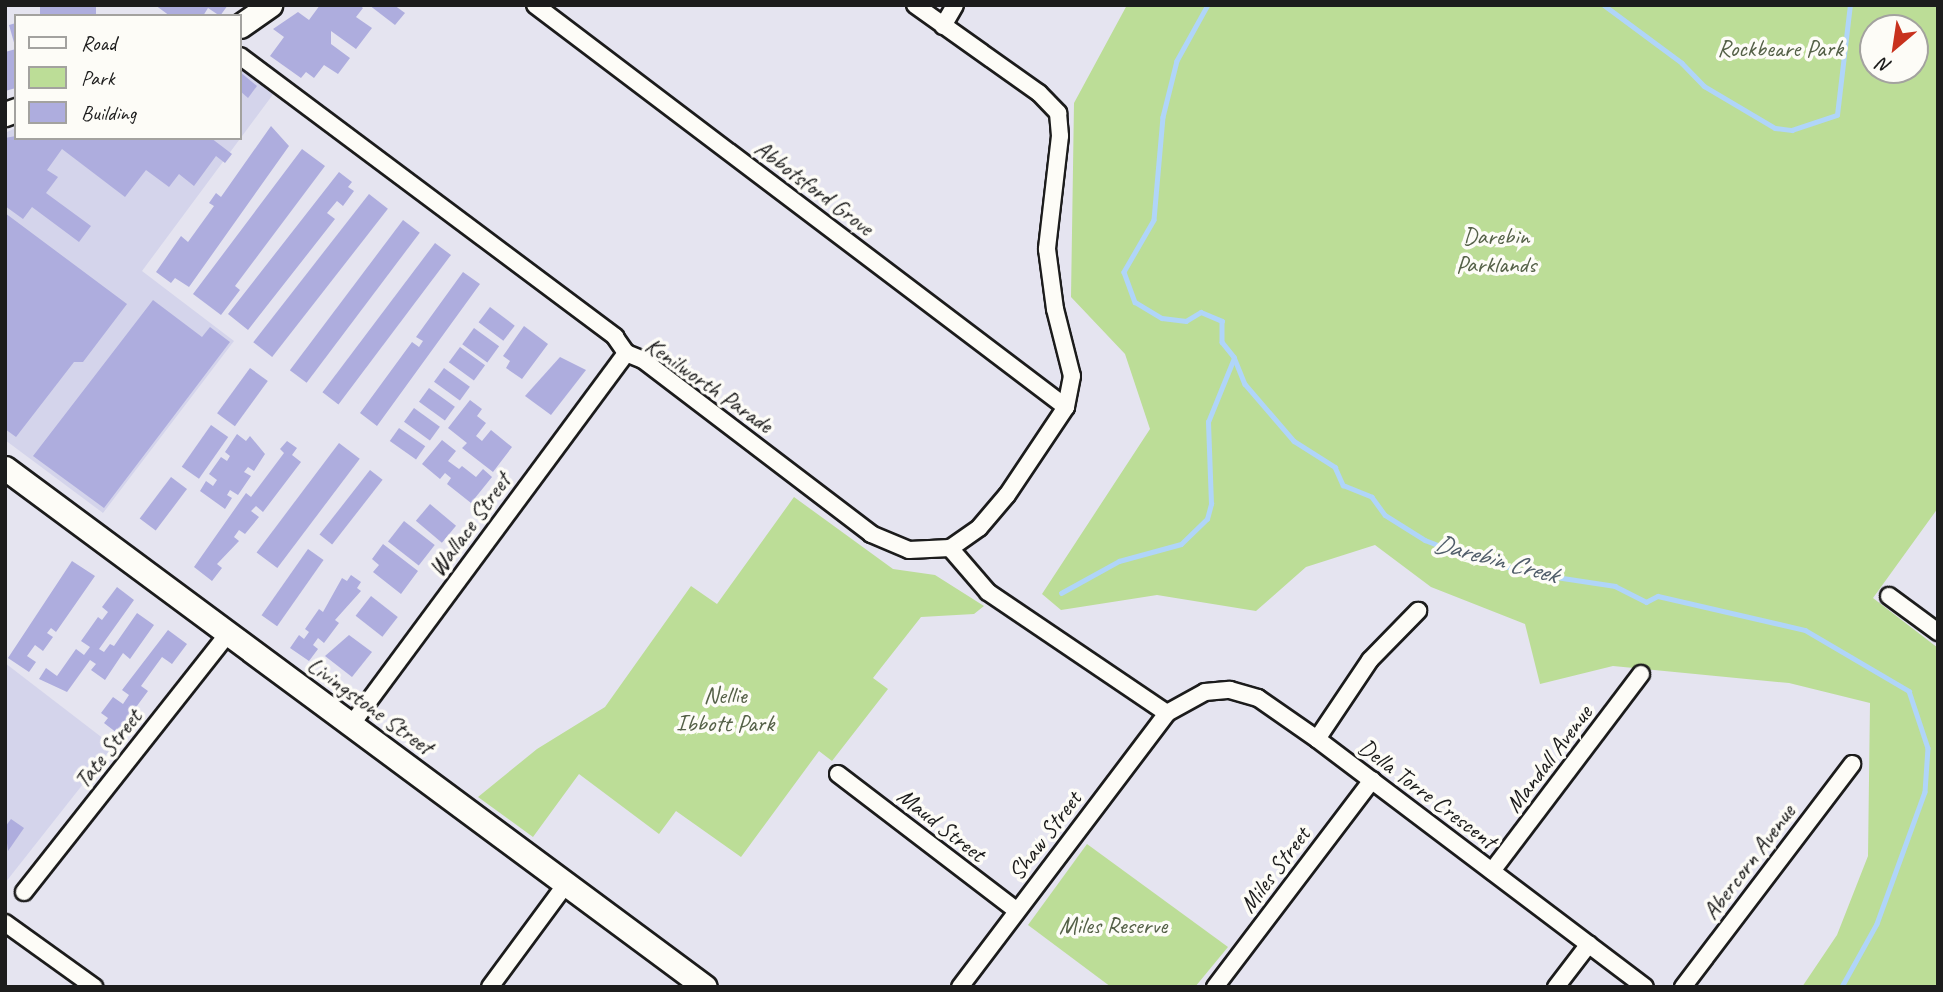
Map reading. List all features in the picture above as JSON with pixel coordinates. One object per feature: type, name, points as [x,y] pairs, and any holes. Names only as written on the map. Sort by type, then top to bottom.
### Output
[{"type":"main road","points":[[242,25],[270,5]]},
{"type":"main road","name":"Livingstone Street","points":[[5,468],[705,987]]},
{"type":"street","name":"Abbotsford Grove","points":[[535,5],[1066,407]]},
{"type":"street","points":[[915,5],[1039,93],[1058,113],[1060,136],[1047,249],[1055,309],[1072,376],[1066,407],[1000,503],[979,528],[950,548],[988,592],[1167,713]]},
{"type":"street","points":[[943,26],[955,5]]},
{"type":"street","name":"Kenilworth Parade","points":[[242,57],[615,337],[626,353],[643,360],[872,534],[909,550],[950,548]]},
{"type":"street","name":"Wallace Street","points":[[351,725],[626,353]]},
{"type":"street","points":[[1889,596],[1938,632]]},
{"type":"street","points":[[1317,739],[1370,660],[1418,611]]},
{"type":"street","name":"Tate Street","points":[[24,892],[228,634]]},
{"type":"street","name":"Mandall Avenue","points":[[1492,871],[1641,674]]},
{"type":"street","name":"Della Torre Crescent","points":[[1167,713],[1205,692],[1230,690],[1258,698],[1372,780],[1645,987]]},
{"type":"street","name":"Shaw Street","points":[[960,987],[1167,713]]},
{"type":"street","name":"Abercorn Avenue","points":[[1683,987],[1852,765]]},
{"type":"street","name":"Maud Street","points":[[838,774],[1017,911]]},
{"type":"street","name":"Miles Street","points":[[1215,987],[1372,780]]},
{"type":"street","points":[[490,987],[566,884]]},
{"type":"street","points":[[5,923],[94,987]]},
{"type":"street","points":[[1556,987],[1589,944]]},
{"type":"shaded area","points":[[242,65],[277,89],[242,136]]},
{"type":"shaded area","points":[[14,129],[14,140],[239,140],[142,271],[234,341],[103,513],[5,440],[5,133]]},
{"type":"shaded area","points":[[5,663],[113,746],[5,883]]},
{"type":"green space","name":"Darebin Parklands","points":[[1127,5],[1938,5],[1938,508],[1873,598],[1938,648],[1938,987],[1802,987],[1837,935],[1868,856],[1870,703],[1789,683],[1613,666],[1540,684],[1525,624],[1431,587],[1375,545],[1306,567],[1256,611],[1157,595],[1061,610],[1042,594],[1150,429],[1125,354],[1071,297],[1074,103]]},
{"type":"green space","name":"Nellie Ibbott Park","points":[[794,497],[893,569],[935,575],[984,606],[974,614],[921,617],[873,678],[888,689],[832,761],[819,751],[741,857],[676,811],[659,834],[579,774],[533,837],[478,797],[537,749],[605,707],[691,586],[717,604]]},
{"type":"green space","name":"Miles Reserve","points":[[1087,844],[1228,947],[1195,987],[1111,987],[1028,925]]},
{"type":"building","points":[[40,5],[96,5],[96,14],[40,14]]},
{"type":"building","points":[[155,5],[228,5],[221,14],[208,8],[204,14],[167,14]]},
{"type":"building","points":[[320,5],[359,5],[363,8],[356,17],[372,28],[356,49],[331,31],[331,44],[350,58],[338,74],[324,65],[314,78],[306,72],[301,78],[270,56],[284,37],[273,29],[298,12],[309,20]]},
{"type":"building","points":[[369,5],[394,5],[405,13],[395,25]]},
{"type":"building","points":[[14,24],[14,42],[9,25]]},
{"type":"building","points":[[14,50],[14,89],[5,91],[5,52]]},
{"type":"building","points":[[242,74],[257,86],[248,98],[242,93]]},
{"type":"building","points":[[271,126],[289,146],[189,287],[175,278],[171,283],[156,272],[181,236],[188,242],[214,206],[209,203],[216,193],[221,197]]},
{"type":"building","points":[[5,138],[214,140],[232,154],[225,163],[216,156],[194,186],[179,174],[169,187],[146,170],[125,197],[62,149],[47,170],[58,177],[46,193],[91,226],[79,242],[32,207],[23,219],[5,206]]},
{"type":"building","points":[[302,149],[325,166],[235,286],[240,290],[221,315],[193,294]]},
{"type":"building","points":[[339,172],[352,182],[348,187],[354,191],[343,206],[337,201],[327,213],[335,219],[248,330],[228,314]]},
{"type":"building","points":[[369,194],[388,209],[272,357],[253,342]]},
{"type":"building","points":[[5,213],[127,304],[83,362],[74,362],[16,437],[5,429]]},
{"type":"building","points":[[403,220],[420,233],[307,383],[290,370]]},
{"type":"building","points":[[435,243],[451,255],[338,404],[322,392]]},
{"type":"building","points":[[463,272],[480,284],[377,426],[360,413],[412,342],[419,347],[423,341],[416,337]]},
{"type":"building","points":[[153,300],[202,337],[210,327],[230,342],[104,508],[33,456]]},
{"type":"building","points":[[490,307],[515,326],[503,341],[479,322]]},
{"type":"building","points":[[524,326],[548,344],[522,379],[506,368],[510,361],[503,356]]},
{"type":"building","points":[[474,328],[499,346],[487,362],[462,344]]},
{"type":"building","points":[[460,347],[485,365],[474,381],[449,362]]},
{"type":"building","points":[[560,357],[586,370],[551,415],[525,396]]},
{"type":"building","points":[[250,368],[268,381],[235,426],[217,413]]},
{"type":"building","points":[[444,368],[470,387],[460,401],[434,382]]},
{"type":"building","points":[[429,388],[455,407],[445,421],[419,402]]},
{"type":"building","points":[[470,400],[482,409],[477,416],[486,423],[476,436],[482,441],[491,430],[512,447],[493,472],[462,448],[467,443],[448,428]]},
{"type":"building","points":[[414,408],[440,427],[430,441],[404,422]]},
{"type":"building","points":[[211,425],[228,437],[199,479],[182,467]]},
{"type":"building","points":[[399,428],[425,446],[416,459],[390,441]]},
{"type":"building","points":[[237,434],[246,441],[250,436],[265,454],[254,471],[248,467],[244,472],[251,476],[238,495],[230,490],[227,495],[232,498],[225,509],[200,491],[206,481],[213,486],[217,480],[209,474],[221,457],[227,461],[230,456],[225,452]]},
{"type":"building","points":[[442,440],[456,451],[448,461],[459,469],[462,466],[476,477],[483,469],[492,477],[471,503],[447,484],[451,478],[445,473],[440,479],[422,464]]},
{"type":"building","points":[[287,441],[297,448],[292,455],[301,462],[263,512],[256,506],[251,511],[259,517],[245,534],[239,530],[234,537],[239,541],[217,564],[222,568],[212,581],[194,567],[246,493],[251,497],[284,453],[280,449]]},
{"type":"building","points":[[339,443],[360,459],[277,568],[257,552]]},
{"type":"building","points":[[370,470],[383,480],[332,544],[320,535]]},
{"type":"building","points":[[171,477],[187,489],[156,531],[140,519]]},
{"type":"building","points":[[430,504],[456,526],[442,543],[416,521]]},
{"type":"building","points":[[404,521],[435,545],[419,565],[388,541]]},
{"type":"building","points":[[383,544],[418,571],[401,594],[373,572],[379,565],[372,559]]},
{"type":"building","points":[[308,549],[324,560],[277,626],[262,615]]},
{"type":"building","points":[[72,561],[95,576],[56,632],[51,628],[47,633],[53,637],[43,651],[35,645],[27,656],[36,662],[29,672],[8,658]]},
{"type":"building","points":[[351,575],[361,582],[357,588],[361,591],[335,620],[339,623],[324,643],[318,638],[313,645],[318,649],[309,661],[290,648],[299,635],[304,639],[309,632],[305,629],[319,609],[323,612],[342,578],[347,581]]},
{"type":"building","points":[[117,587],[134,600],[99,649],[104,652],[110,644],[114,646],[137,613],[154,625],[130,659],[123,653],[105,680],[91,670],[96,664],[90,660],[67,692],[39,679],[46,668],[57,676],[76,649],[84,655],[90,647],[81,641],[98,617],[102,620],[108,612],[102,607]]},
{"type":"building","points":[[371,596],[398,617],[382,637],[356,616]]},
{"type":"building","points":[[168,630],[187,644],[172,664],[162,657],[141,686],[148,691],[117,733],[104,723],[108,718],[101,713],[113,697],[123,704],[129,695],[122,690]]},
{"type":"building","points":[[349,635],[372,652],[352,677],[325,656]]},
{"type":"building","points":[[11,819],[24,828],[8,851],[5,827]]},
{"type":"waterway","name":"Darebin Creek","points":[[1208,5],[1177,61],[1163,117],[1154,220],[1124,272],[1135,302],[1162,318],[1186,321],[1201,312],[1222,321],[1222,342],[1234,357],[1245,384],[1294,441],[1335,467],[1343,485],[1372,497],[1385,515],[1425,540],[1466,556],[1536,574],[1615,586],[1646,602],[1658,596],[1805,630],[1909,691],[1928,748],[1925,792],[1877,924],[1842,987]]},
{"type":"waterway","name":"Darebin Creek","points":[[1604,5],[1682,63],[1704,86],[1775,128],[1792,130],[1837,115],[1850,5]]},
{"type":"waterway","points":[[1061,593],[1119,561],[1181,544],[1207,519],[1211,504],[1208,422],[1234,358]]},
{"type":"park label","name":"Rockbeare Park","points":[[1780,49]]}]
